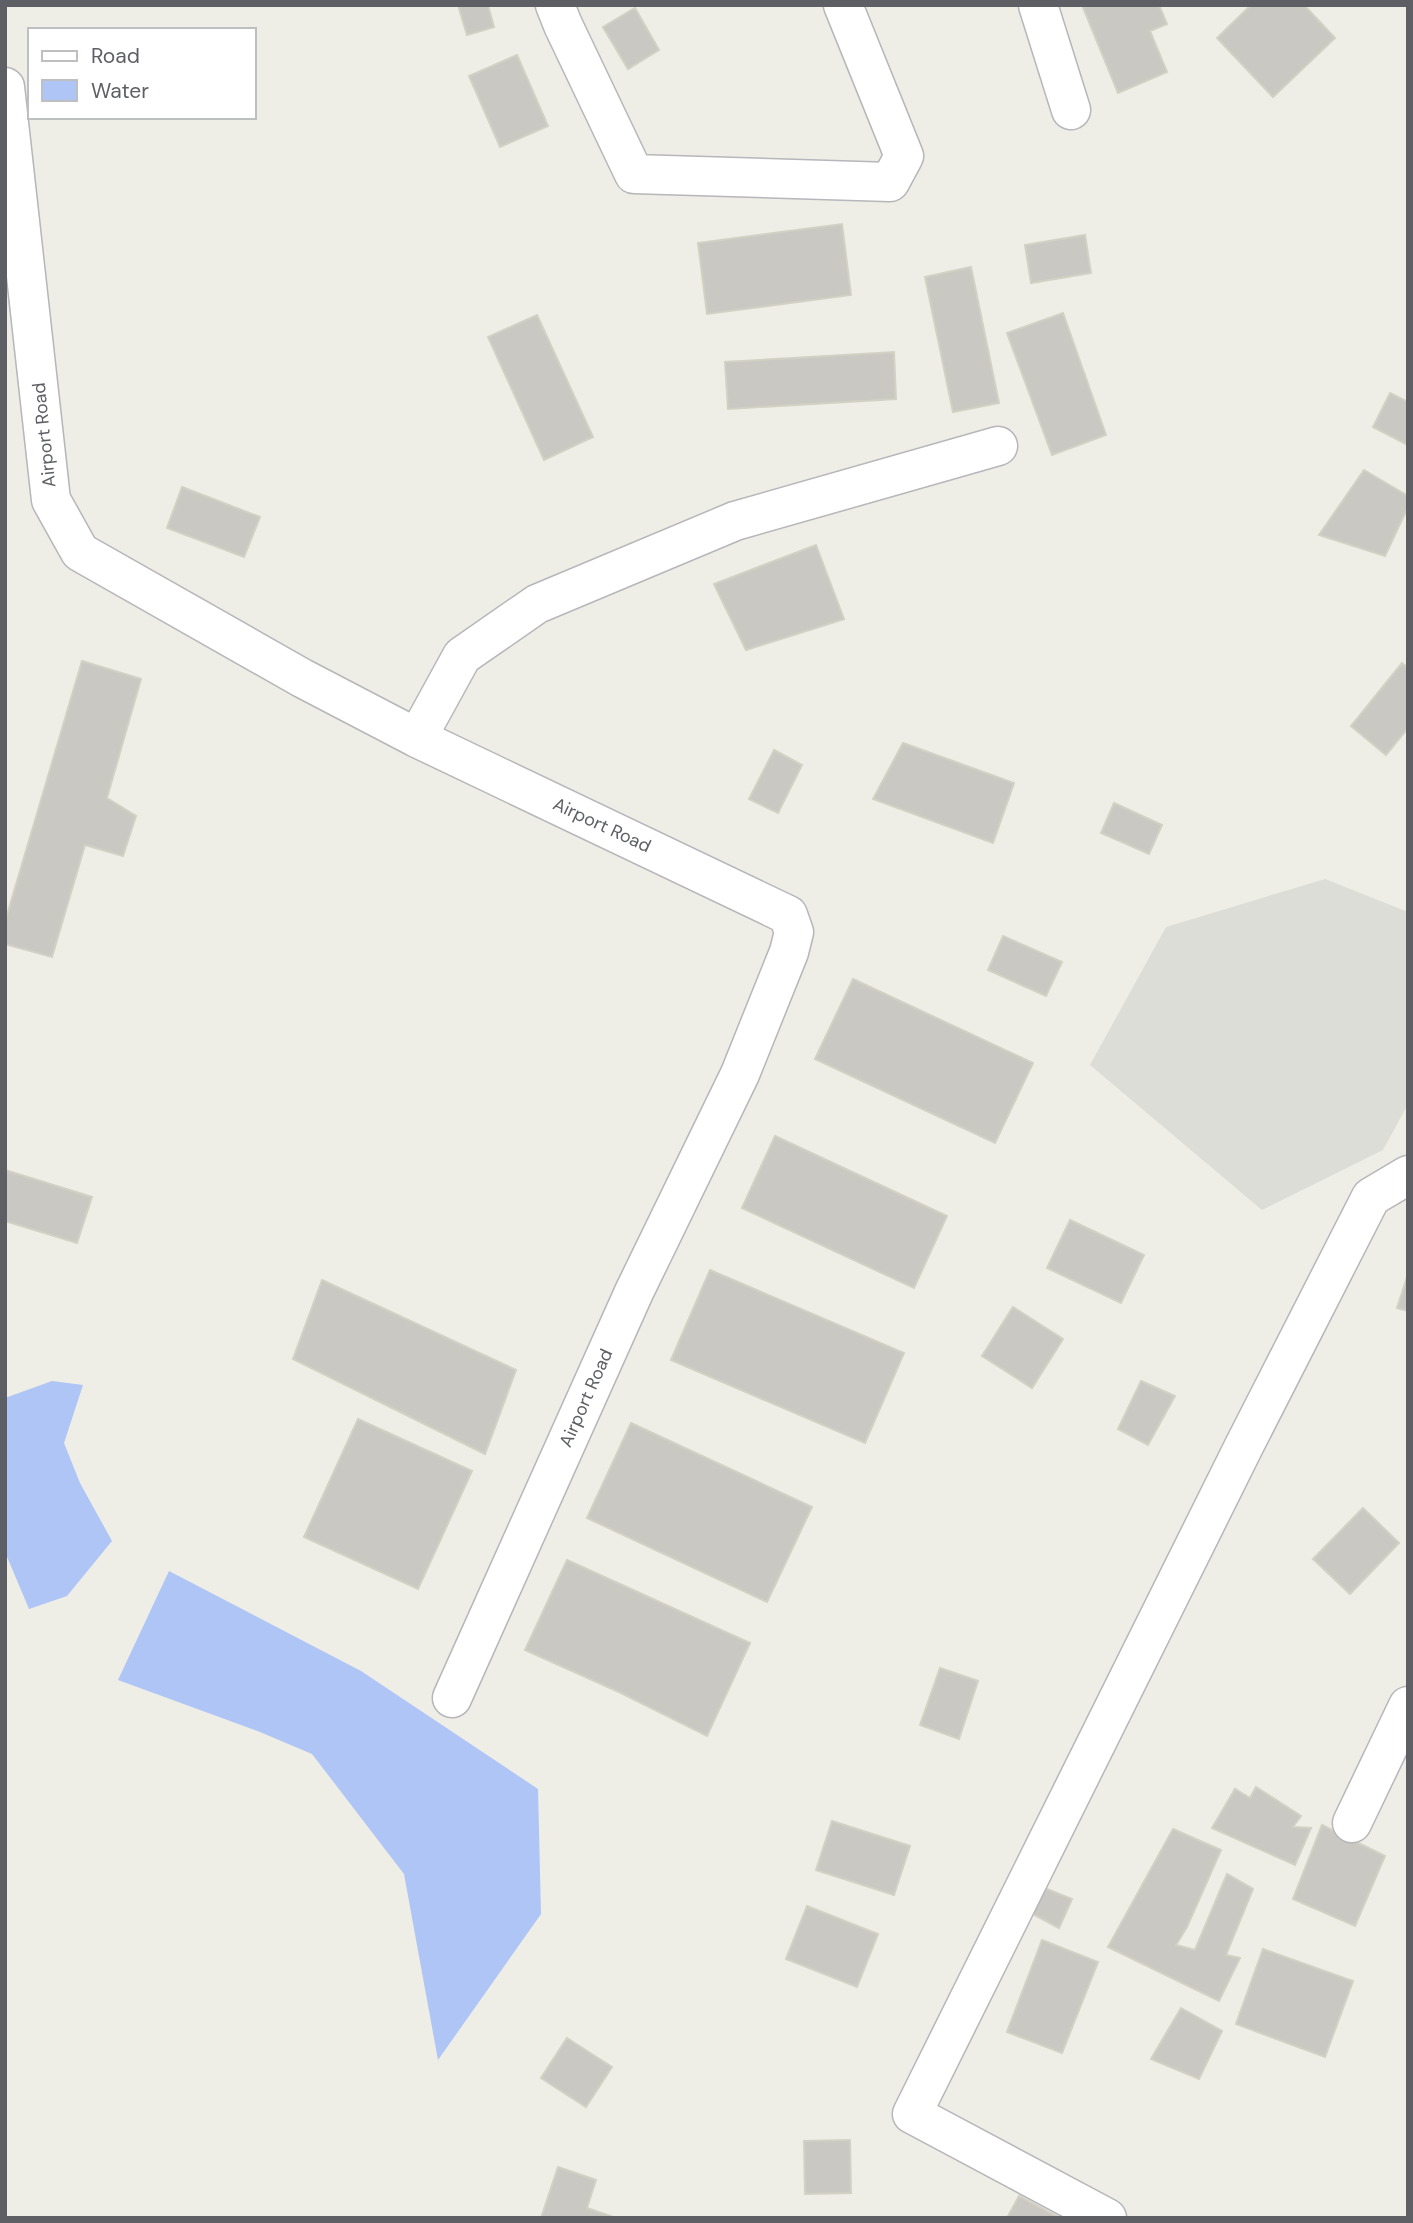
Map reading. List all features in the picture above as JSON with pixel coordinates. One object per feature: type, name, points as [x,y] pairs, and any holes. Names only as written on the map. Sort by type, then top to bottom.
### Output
[{"type":"street","points":[[555,5],[634,174],[890,182],[904,156],[843,5]]},
{"type":"street","points":[[1038,5],[1071,110]]},
{"type":"street","name":"Airport Road","points":[[5,87],[51,500],[80,552],[302,678],[417,737],[788,915],[794,932],[776,987],[740,1074],[634,1292],[452,1699]]},
{"type":"street","points":[[417,737],[461,656],[537,604],[735,521],[998,446]]},
{"type":"street","points":[[1107,2218],[912,2114],[1371,1196],[1408,1175]]},
{"type":"street","points":[[1352,1823],[1408,1706]]},
{"type":"shaded area","points":[[1325,879],[1408,912],[1408,1104],[1383,1150],[1262,1210],[1090,1065],[1166,927]]},
{"type":"water","points":[[52,1381],[83,1385],[64,1443],[80,1483],[112,1541],[67,1596],[29,1609],[5,1552],[5,1398]]},
{"type":"water","points":[[169,1571],[361,1671],[538,1789],[541,1914],[438,2060],[404,1874],[312,1754],[118,1680]]},
{"type":"building","points":[[458,5],[488,5],[494,27],[467,35]]},
{"type":"building","points":[[1082,5],[1159,5],[1167,24],[1150,31],[1167,72],[1118,93]]},
{"type":"building","points":[[1251,5],[1304,5],[1335,38],[1273,97],[1217,38]]},
{"type":"building","points":[[635,8],[659,50],[628,69],[603,27]]},
{"type":"building","points":[[517,55],[548,126],[500,147],[469,76]]},
{"type":"building","points":[[842,224],[851,295],[707,314],[698,243]]},
{"type":"building","points":[[1085,235],[1091,273],[1031,283],[1025,245]]},
{"type":"building","points":[[971,267],[999,403],[953,412],[925,277]]},
{"type":"building","points":[[1063,313],[1106,435],[1052,455],[1007,333]]},
{"type":"building","points":[[537,315],[593,437],[544,460],[488,337]]},
{"type":"building","points":[[894,352],[896,399],[728,409],[725,362]]},
{"type":"building","points":[[1390,393],[1408,402],[1408,445],[1373,427]]},
{"type":"building","points":[[1364,470],[1408,496],[1408,507],[1385,556],[1319,535]]},
{"type":"building","points":[[182,487],[260,517],[244,557],[167,528]]},
{"type":"building","points":[[816,545],[844,619],[746,650],[714,584]]},
{"type":"building","points":[[82,661],[141,679],[107,798],[136,816],[123,856],[85,845],[52,957],[5,944],[5,922]]},
{"type":"building","points":[[1402,663],[1408,668],[1408,728],[1386,755],[1351,726]]},
{"type":"building","points":[[903,743],[1014,783],[993,843],[873,799]]},
{"type":"building","points":[[774,750],[802,765],[778,813],[749,799]]},
{"type":"building","points":[[1114,803],[1162,825],[1149,854],[1101,833]]},
{"type":"building","points":[[1003,936],[1062,962],[1046,996],[988,970]]},
{"type":"building","points":[[853,979],[1033,1063],[995,1143],[815,1059]]},
{"type":"building","points":[[775,1136],[947,1216],[914,1288],[742,1208]]},
{"type":"building","points":[[5,1170],[92,1197],[77,1243],[5,1221]]},
{"type":"building","points":[[1070,1220],[1144,1255],[1121,1303],[1047,1268]]},
{"type":"building","points":[[710,1270],[904,1353],[865,1443],[671,1360]]},
{"type":"building","points":[[1408,1274],[1408,1311],[1397,1308]]},
{"type":"building","points":[[322,1280],[516,1370],[485,1454],[293,1359]]},
{"type":"building","points":[[1013,1307],[1063,1339],[1032,1388],[982,1356]]},
{"type":"building","points":[[1141,1381],[1175,1396],[1148,1445],[1118,1429]]},
{"type":"building","points":[[358,1419],[472,1471],[418,1589],[304,1537]]},
{"type":"building","points":[[631,1423],[812,1507],[767,1602],[587,1518]]},
{"type":"building","points":[[1363,1508],[1399,1543],[1350,1594],[1313,1559]]},
{"type":"building","points":[[567,1560],[750,1643],[707,1736],[619,1692],[525,1650]]},
{"type":"building","points":[[940,1668],[978,1681],[959,1739],[920,1725]]},
{"type":"building","points":[[1256,1787],[1301,1816],[1293,1827],[1311,1828],[1295,1865],[1212,1828],[1235,1789],[1250,1798]]},
{"type":"building","points":[[832,1821],[910,1846],[894,1895],[816,1870]]},
{"type":"building","points":[[1322,1825],[1385,1856],[1355,1926],[1293,1899]]},
{"type":"building","points":[[1173,1829],[1221,1850],[1187,1927],[1176,1945],[1195,1950],[1227,1874],[1253,1889],[1226,1955],[1240,1958],[1219,2001],[1108,1947]]},
{"type":"building","points":[[1042,1887],[1072,1899],[1059,1928],[1031,1913]]},
{"type":"building","points":[[807,1906],[878,1934],[857,1987],[786,1959]]},
{"type":"building","points":[[1042,1940],[1098,1962],[1062,2053],[1007,2032]]},
{"type":"building","points":[[1263,1949],[1353,1981],[1325,2057],[1236,2024]]},
{"type":"building","points":[[1181,2008],[1222,2031],[1199,2079],[1151,2059]]},
{"type":"building","points":[[567,2038],[612,2067],[586,2107],[541,2078]]},
{"type":"building","points":[[850,2140],[851,2193],[805,2194],[804,2141]]},
{"type":"building","points":[[558,2167],[596,2180],[587,2208],[616,2218],[541,2218]]},
{"type":"building","points":[[1019,2196],[1060,2218],[1007,2218]]}]
